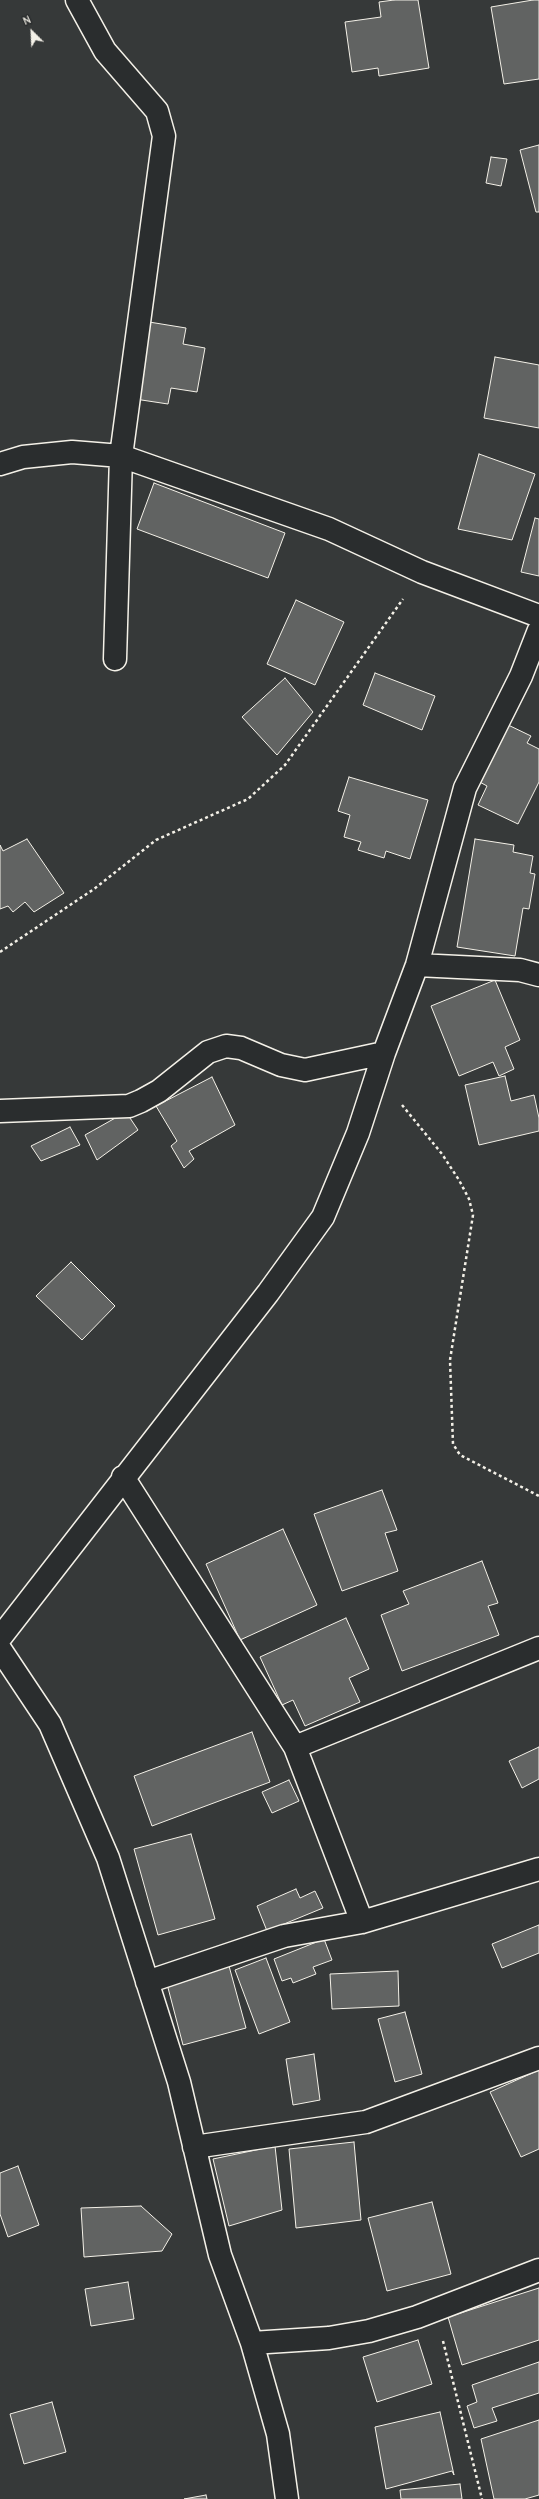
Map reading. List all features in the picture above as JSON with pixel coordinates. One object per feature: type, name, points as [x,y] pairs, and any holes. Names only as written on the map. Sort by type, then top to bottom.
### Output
[{"type":"street","points":[[77,0],[105,52],[157,111],[164,136],[161,171],[121,456],[115,659]]},
{"type":"street","points":[[0,464],[22,457],[72,452],[121,456],[329,529],[422,572],[539,616]]},
{"type":"street","points":[[0,1638],[123,1477],[268,1293],[323,1216],[358,1133],[384,1053],[417,965],[465,788],[521,676],[539,630]]},
{"type":"street","points":[[417,965],[520,970],[539,975]]},
{"type":"street","points":[[0,1111],[128,1106],[159,1091],[208,1052],[226,1046],[241,1048],[281,1065],[305,1070],[384,1053]]},
{"type":"street","points":[[123,1477],[295,1747],[362,1922]]},
{"type":"street","points":[[295,1747],[539,1648]]},
{"type":"street","points":[[0,1649],[50,1724],[108,1858],[179,2082],[220,2255],[252,2344],[278,2434],[287,2499]]},
{"type":"street","points":[[147,1982],[284,1936],[362,1922],[539,1869]]},
{"type":"street","points":[[194,2147],[366,2122],[539,2058]]},
{"type":"street","points":[[252,2344],[328,2338],[369,2331],[435,2310],[539,2270]]},
{"type":"path","points":[[0,952],[94,889],[156,840],[248,799],[285,765],[422,572]]},
{"type":"path","points":[[377,1076],[442,1154],[469,1199],[473,1215],[450,1360],[453,1444],[460,1455],[539,1496]]},
{"type":"path","points":[[435,2310],[482,2499]]},
{"type":"building","points":[[394,0],[418,0],[429,68],[379,76],[378,68],[352,72],[345,22],[381,17],[379,2]]},
{"type":"building","points":[[539,0],[539,79],[504,84],[491,7]]},
{"type":"building","points":[[539,145],[539,212],[536,212],[520,150]]},
{"type":"building","points":[[491,157],[507,159],[501,186],[486,183]]},
{"type":"building","points":[[149,322],[186,328],[183,344],[205,348],[197,392],[171,388],[168,404],[135,399]]},
{"type":"building","points":[[495,357],[539,365],[539,428],[484,418]]},
{"type":"building","points":[[479,454],[535,474],[512,540],[458,529]]},
{"type":"building","points":[[154,483],[285,533],[268,578],[137,529]]},
{"type":"building","points":[[535,518],[539,519],[539,576],[521,572]]},
{"type":"building","points":[[296,600],[344,622],[315,685],[267,664]]},
{"type":"building","points":[[375,673],[435,696],[422,730],[363,705]]},
{"type":"building","points":[[285,678],[313,712],[277,755],[242,717]]},
{"type":"building","points":[[504,723],[531,736],[527,743],[539,749],[539,782],[518,824],[478,805],[487,786],[476,780]]},
{"type":"building","points":[[349,777],[428,800],[410,859],[386,851],[384,858],[358,850],[361,842],[344,837],[350,815],[338,811]]},
{"type":"building","points":[[27,839],[64,893],[34,912],[25,902],[13,912],[8,906],[0,909],[0,845],[3,851]]},
{"type":"building","points":[[475,839],[514,845],[513,852],[533,856],[530,873],[535,874],[529,909],[523,908],[515,956],[457,947]]},
{"type":"building","points":[[495,980],[520,1040],[505,1047],[514,1069],[499,1076],[493,1062],[459,1076],[431,1006]]},
{"type":"building","points":[[505,1076],[511,1101],[534,1095],[539,1118],[539,1131],[479,1145],[465,1085]]},
{"type":"building","points":[[212,1077],[235,1125],[189,1151],[194,1159],[184,1168],[171,1146],[177,1141],[156,1106]]},
{"type":"building","points":[[126,1112],[138,1130],[97,1160],[85,1135]]},
{"type":"building","points":[[70,1127],[80,1145],[41,1161],[31,1146]]},
{"type":"building","points":[[71,1262],[115,1306],[82,1340],[36,1296]]},
{"type":"building","points":[[382,1490],[397,1530],[385,1533],[398,1571],[342,1591],[314,1514]]},
{"type":"building","points":[[283,1529],[317,1605],[240,1640],[206,1564]]},
{"type":"building","points":[[482,1561],[498,1603],[488,1606],[499,1635],[402,1671],[381,1615],[409,1604],[403,1591]]},
{"type":"building","points":[[346,1618],[369,1669],[349,1678],[360,1702],[305,1726],[293,1700],[282,1705],[260,1657]]},
{"type":"building","points":[[252,1732],[270,1782],[152,1826],[134,1776]]},
{"type":"building","points":[[539,1747],[539,1779],[522,1788],[509,1761]]},
{"type":"building","points":[[289,1780],[299,1801],[272,1813],[262,1792]]},
{"type":"building","points":[[191,1834],[215,1919],[158,1935],[134,1849]]},
{"type":"building","points":[[296,1889],[300,1898],[315,1891],[323,1908],[267,1931],[257,1906]]},
{"type":"building","points":[[539,1925],[539,1953],[502,1968],[492,1944]]},
{"type":"building","points":[[324,1939],[332,1960],[313,1967],[316,1974],[293,1983],[291,1978],[282,1981],[274,1959]]},
{"type":"building","points":[[266,1958],[290,2022],[259,2034],[235,1970]]},
{"type":"building","points":[[229,1966],[246,2028],[183,2045],[167,1984]]},
{"type":"building","points":[[398,1971],[399,2006],[332,2009],[330,1974]]},
{"type":"building","points":[[405,2012],[422,2074],[395,2082],[378,2019]]},
{"type":"building","points":[[314,2054],[320,2100],[293,2105],[286,2059]]},
{"type":"building","points":[[539,2070],[539,2149],[521,2157],[490,2092]]},
{"type":"building","points":[[354,2142],[361,2220],[296,2228],[289,2149]]},
{"type":"building","points":[[275,2146],[282,2210],[229,2226],[213,2159]]},
{"type":"building","points":[[18,2166],[39,2225],[8,2237],[0,2214],[0,2173]]},
{"type":"building","points":[[432,2202],[451,2274],[387,2291],[368,2218]]},
{"type":"building","points":[[141,2206],[172,2234],[162,2251],[84,2257],[81,2208]]},
{"type":"building","points":[[128,2282],[134,2319],[91,2326],[85,2289]]},
{"type":"building","points":[[539,2288],[539,2340],[462,2365],[448,2317]]},
{"type":"building","points":[[418,2340],[432,2384],[377,2402],[363,2357]]},
{"type":"building","points":[[539,2362],[539,2393],[492,2408],[497,2421],[474,2428],[467,2406],[477,2402],[472,2385]]},
{"type":"building","points":[[52,2402],[66,2452],[24,2464],[10,2414]]},
{"type":"building","points":[[440,2412],[454,2475],[452,2471],[386,2489],[375,2427]]},
{"type":"building","points":[[539,2420],[539,2495],[525,2499],[494,2499],[481,2439]]},
{"type":"building","points":[[460,2484],[462,2499],[401,2499],[400,2490]]},
{"type":"building","points":[[206,2495],[207,2499],[184,2499]]}]
